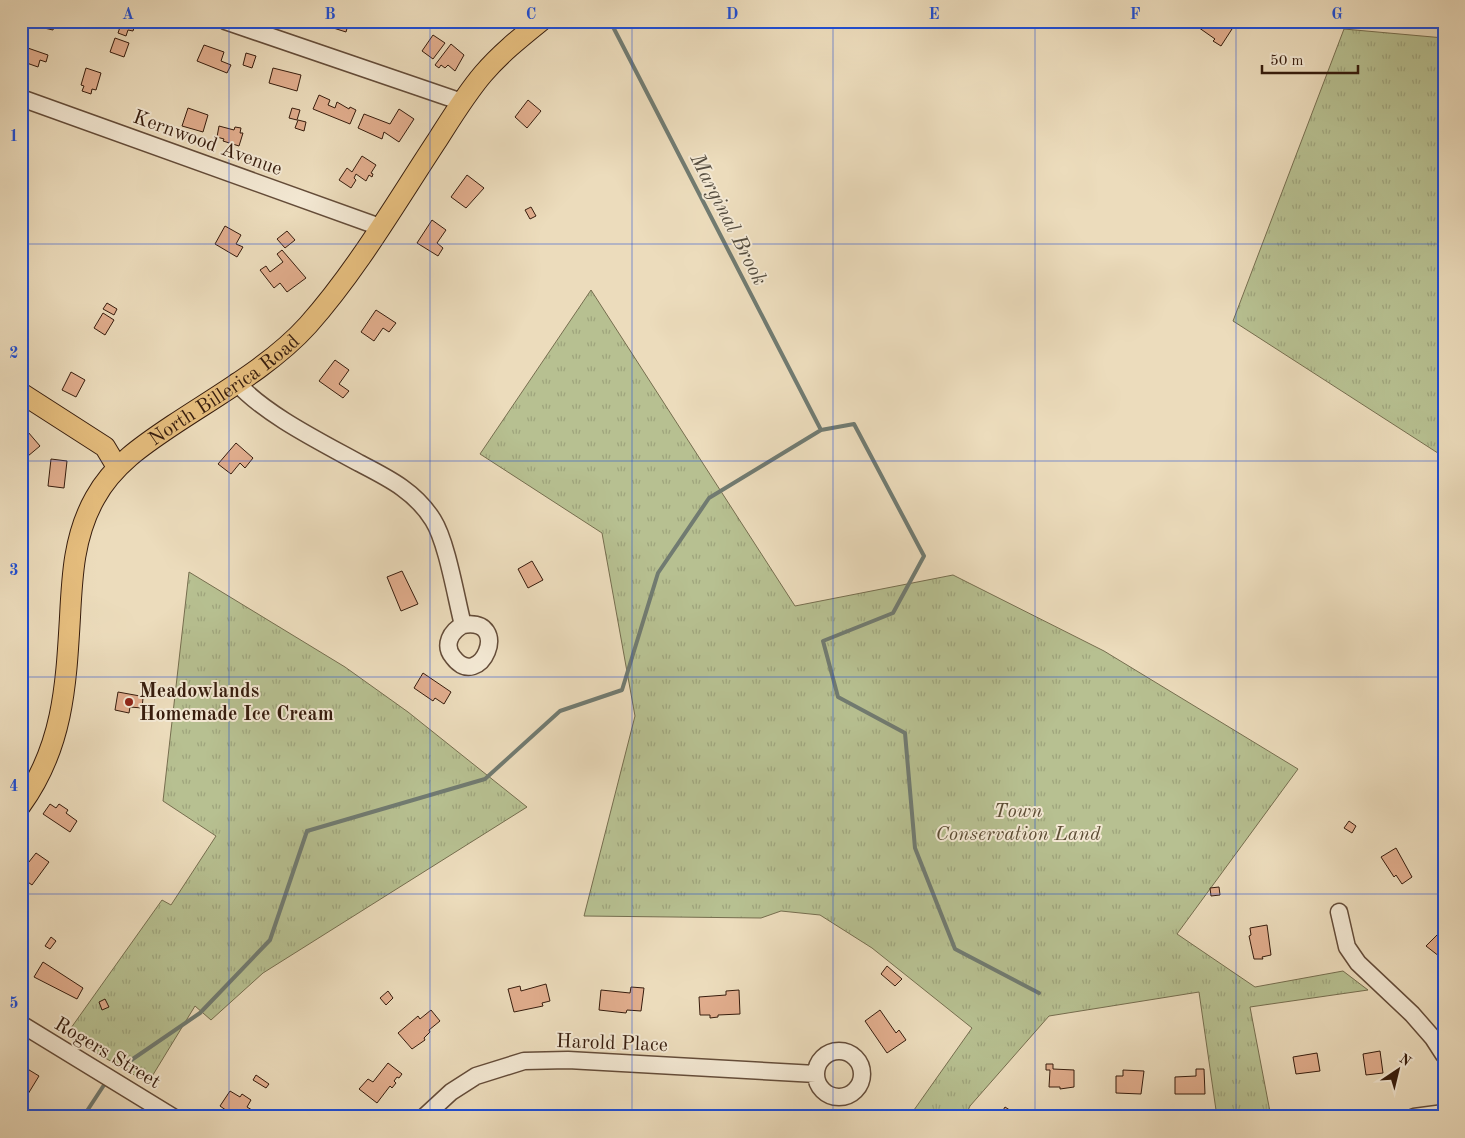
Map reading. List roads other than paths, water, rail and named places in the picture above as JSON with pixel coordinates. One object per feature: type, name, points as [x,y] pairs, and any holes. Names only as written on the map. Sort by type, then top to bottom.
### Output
[{"type":"main road","name":"North Billerica Road","points":[[21,805],[46,764],[56,739],[63,705],[76,550],[83,523],[95,497],[117,468],[139,448],[279,352],[307,326],[380,226],[462,102],[498,58],[541,21]]},
{"type":"main road","points":[[21,393],[105,447],[117,468]]},
{"type":"street","points":[[225,21],[462,102]]},
{"type":"street","name":"Kernwood Avenue","points":[[21,98],[380,226]]},
{"type":"street","points":[[236,382],[247,395],[270,411],[400,485],[422,503],[434,521],[440,536],[463,625]]},
{"type":"street","points":[[1339,912],[1347,947],[1358,963],[1412,1014],[1433,1038],[1444,1056]]},
{"type":"street","name":"Rogers Street","points":[[21,1024],[172,1117]]},
{"type":"street","name":"Harold Place","points":[[424,1117],[451,1092],[476,1076],[524,1061],[568,1060],[816,1074]]},
{"type":"street","points":[[1414,1117],[1444,1112]]},
{"type":"waterway","name":"Marginal Brook","points":[[610,21],[821,430]]},
{"type":"waterway","points":[[124,1065],[200,1013],[270,940],[307,831],[485,779],[560,711],[622,690],[658,573],[709,498],[821,430],[854,424],[924,556],[893,613],[823,641],[838,697],[905,733],[915,848],[955,949],[1039,993]]},
{"type":"waterway","points":[[83,1117],[104,1085]]},
{"type":"place","name":"Meadowlands Homemade Ice Cream","points":[[129,702]]},
{"type":"park label","name":"Town Conservation Land","points":[[1018,822]]}]
